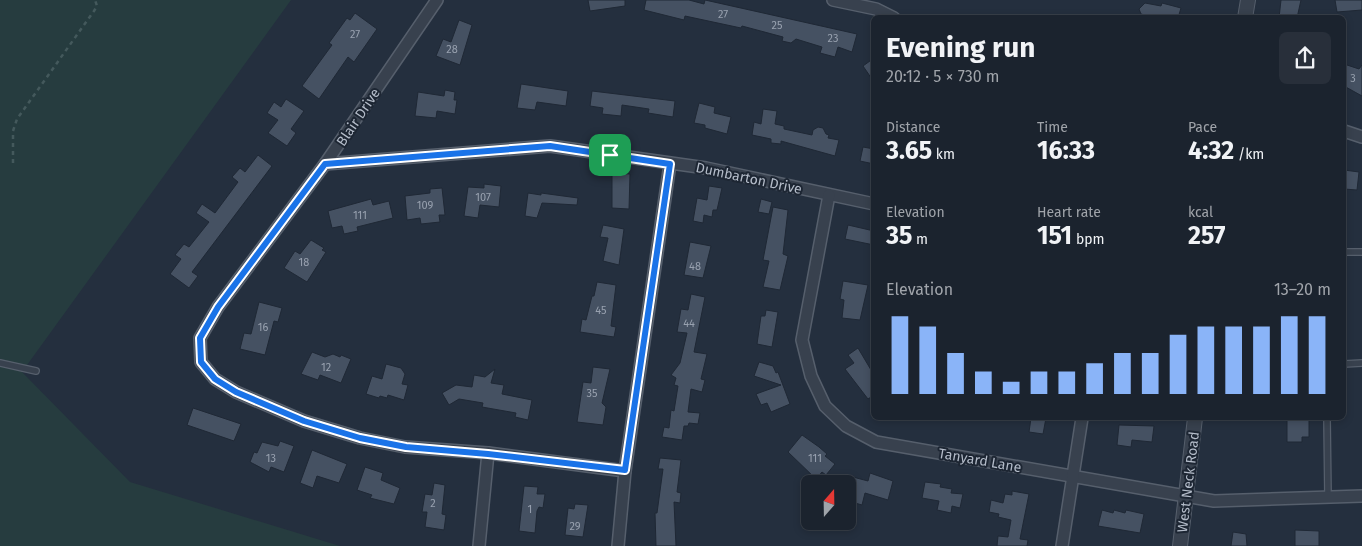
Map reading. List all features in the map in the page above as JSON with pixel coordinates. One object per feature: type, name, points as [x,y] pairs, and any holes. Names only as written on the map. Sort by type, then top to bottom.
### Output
[{"type":"street","name":"Blair Drive","points":[[437,0],[325,164],[218,307],[200,338],[201,362],[215,379],[236,392],[304,421],[360,438],[406,447],[488,454],[625,470]]},
{"type":"street","points":[[833,0],[876,9],[888,15]]},
{"type":"street","points":[[1246,15],[1248,0]]},
{"type":"street","points":[[1346,132],[1362,137]]},
{"type":"street","name":"Dumbarton Drive","points":[[325,164],[550,146],[706,168],[871,203]]},
{"type":"street","points":[[618,546],[625,470],[670,164]]},
{"type":"street","name":"Tanyard Lane","points":[[829,195],[802,340],[811,376],[825,406],[846,426],[876,442],[1214,501],[1362,496]]},
{"type":"street","points":[[1062,546],[1082,420]]},
{"type":"street","name":"West Neck Road","points":[[1180,546],[1196,420]]},
{"type":"street","points":[[479,546],[488,454]]},
{"type":"lane","points":[[1346,252],[1362,252]]},
{"type":"lane","points":[[0,363],[36,372]]},
{"type":"lane","points":[[1346,364],[1362,363]]},
{"type":"lane","points":[[1327,420],[1328,497]]},
{"type":"path","points":[[13,163],[13,131],[17,119],[94,11],[97,6],[95,0]]},
{"type":"green space","points":[[0,0],[291,0],[22,372],[130,482],[340,546],[0,546]]},
{"type":"building","points":[[588,0],[625,0],[625,6],[590,11]]},
{"type":"building","points":[[646,0],[689,0],[704,4],[705,0],[857,34],[852,52],[838,47],[835,57],[820,53],[822,47],[796,39],[791,43],[782,41],[783,37],[742,26],[741,28],[685,16],[684,20],[644,10]]},
{"type":"building","points":[[1281,0],[1301,0],[1298,15],[1279,15]]},
{"type":"building","points":[[1335,0],[1362,0],[1362,10],[1337,12]]},
{"type":"building","points":[[1145,3],[1161,6],[1162,3],[1181,8],[1179,15],[1144,15],[1141,14],[1139,9]]},
{"type":"building","points":[[355,13],[377,29],[354,62],[348,57],[319,99],[302,86],[332,45],[329,43],[347,18],[350,20]]},
{"type":"building","points":[[459,20],[472,25],[460,65],[436,56],[443,39],[451,42]]},
{"type":"building","points":[[871,60],[871,78],[863,66]]},
{"type":"building","points":[[1346,65],[1359,69],[1362,65],[1362,96],[1346,87]]},
{"type":"building","points":[[521,84],[568,91],[566,106],[537,102],[535,110],[517,108]]},
{"type":"building","points":[[445,90],[455,92],[454,100],[457,100],[455,114],[437,111],[436,118],[415,116],[418,92],[444,96]]},
{"type":"building","points":[[592,91],[675,101],[673,117],[648,113],[649,109],[622,105],[621,116],[602,114],[603,108],[590,106]]},
{"type":"building","points":[[286,99],[304,111],[291,129],[296,133],[287,146],[268,133],[278,120],[267,113],[274,102],[281,107]]},
{"type":"building","points":[[699,103],[715,107],[714,113],[731,117],[727,134],[705,128],[705,125],[694,123]]},
{"type":"building","points":[[763,109],[777,111],[775,124],[784,126],[784,129],[812,135],[813,130],[818,127],[823,128],[826,134],[829,135],[828,138],[839,140],[835,156],[781,141],[781,144],[771,143],[771,139],[752,135],[754,122],[761,124]]},
{"type":"building","points":[[863,147],[871,148],[871,163],[860,161]]},
{"type":"building","points":[[258,155],[272,166],[192,272],[198,276],[189,288],[170,274],[181,259],[175,255],[184,244],[189,247],[209,222],[196,213],[202,204],[215,213],[238,182],[232,177],[240,168],[245,172]]},
{"type":"building","points":[[1346,170],[1359,172],[1357,190],[1346,189]]},
{"type":"building","points":[[612,173],[630,174],[629,209],[612,208]]},
{"type":"building","points":[[484,184],[501,186],[499,207],[480,205],[478,218],[464,216],[468,187],[484,188]]},
{"type":"building","points":[[709,186],[722,188],[717,210],[713,210],[712,217],[704,215],[703,223],[693,221],[697,198],[707,200]]},
{"type":"building","points":[[442,188],[445,215],[439,215],[440,222],[421,224],[420,218],[407,220],[405,196],[430,193],[430,189]]},
{"type":"building","points":[[528,193],[578,198],[577,205],[542,203],[537,218],[525,216]]},
{"type":"building","points":[[371,199],[373,205],[389,201],[393,218],[357,227],[358,231],[344,234],[342,226],[332,228],[328,211]]},
{"type":"building","points":[[761,199],[772,202],[769,214],[758,212]]},
{"type":"building","points":[[773,207],[788,210],[783,254],[788,256],[780,290],[763,287],[769,261],[763,260]]},
{"type":"building","points":[[603,225],[624,229],[619,265],[603,261],[608,238],[600,237]]},
{"type":"building","points":[[848,225],[871,230],[871,244],[845,239]]},
{"type":"building","points":[[311,240],[324,248],[322,250],[326,252],[307,282],[284,268],[295,251],[300,254]]},
{"type":"building","points":[[690,242],[711,246],[703,278],[684,275]]},
{"type":"building","points":[[843,281],[868,285],[860,320],[842,318],[844,300],[840,299]]},
{"type":"building","points":[[597,282],[616,285],[611,326],[616,327],[614,337],[580,332],[582,319],[586,320]]},
{"type":"building","points":[[691,294],[705,297],[694,352],[707,354],[701,379],[705,380],[702,392],[691,389],[688,412],[700,413],[698,424],[689,423],[688,426],[684,426],[682,440],[662,437],[664,427],[669,428],[671,410],[674,411],[678,386],[674,385],[676,378],[671,375],[680,363],[687,333],[677,332],[681,309],[688,310]]},
{"type":"building","points":[[259,302],[282,308],[278,322],[274,321],[265,355],[240,349],[244,333],[251,334]]},
{"type":"building","points":[[766,310],[778,312],[772,347],[757,344],[761,316],[765,316]]},
{"type":"building","points":[[858,348],[871,370],[871,397],[868,399],[845,369],[854,363],[848,355]]},
{"type":"building","points":[[312,352],[325,357],[333,354],[351,359],[341,383],[320,375],[318,380],[301,374]]},
{"type":"building","points":[[759,362],[773,366],[776,373],[778,372],[790,404],[771,412],[767,403],[761,405],[756,394],[781,385],[754,376]]},
{"type":"building","points":[[386,364],[401,368],[405,374],[402,384],[408,385],[404,400],[388,395],[387,398],[380,396],[379,398],[366,394],[372,376],[382,379]]},
{"type":"building","points":[[593,367],[610,369],[602,403],[606,407],[603,425],[577,422],[583,382],[591,383]]},
{"type":"building","points":[[495,369],[491,383],[504,385],[502,394],[532,400],[528,420],[515,417],[516,413],[482,407],[483,403],[459,399],[449,405],[442,393],[456,385],[472,387],[474,375],[485,377]]},
{"type":"building","points":[[193,408],[241,424],[234,441],[187,425]]},
{"type":"building","points":[[1031,420],[1046,420],[1043,434],[1029,432]]},
{"type":"building","points":[[1287,420],[1309,420],[1309,437],[1302,437],[1302,442],[1287,442]]},
{"type":"building","points":[[1119,425],[1154,426],[1152,442],[1132,440],[1131,447],[1117,445]]},
{"type":"building","points":[[802,435],[827,454],[825,456],[835,464],[826,475],[822,472],[819,475],[812,475],[788,452]]},
{"type":"building","points":[[280,441],[294,446],[284,472],[271,467],[269,472],[250,462],[254,452],[257,453],[262,442],[278,446]]},
{"type":"building","points":[[312,450],[347,464],[339,483],[317,476],[313,488],[300,483]]},
{"type":"building","points":[[660,458],[681,460],[677,492],[681,493],[680,503],[674,502],[676,546],[656,546],[655,513],[657,513],[663,469],[658,469]]},
{"type":"building","points":[[365,467],[383,473],[381,480],[400,488],[394,504],[370,498],[372,495],[357,490]]},
{"type":"building","points":[[870,473],[893,481],[888,500],[865,493],[862,505],[856,503],[856,478],[868,481]]},
{"type":"building","points":[[925,482],[941,484],[940,487],[952,489],[951,493],[963,494],[960,508],[952,506],[951,513],[937,510],[939,501],[922,498]]},
{"type":"building","points":[[434,483],[445,485],[442,514],[446,515],[444,530],[425,527],[427,512],[422,512],[425,494],[432,495]]},
{"type":"building","points":[[524,486],[538,487],[537,494],[545,494],[543,508],[539,507],[537,511],[535,533],[519,531]]},
{"type":"building","points":[[1012,491],[1029,494],[1020,539],[1028,540],[1027,546],[997,546],[998,536],[1008,537],[1011,520],[998,517],[999,514],[989,512],[991,500],[1003,503],[1005,494],[1012,495]]},
{"type":"building","points":[[575,504],[588,505],[583,537],[565,535],[568,508],[574,509]]},
{"type":"building","points":[[1102,510],[1113,513],[1114,510],[1125,513],[1126,510],[1144,514],[1140,533],[1098,526]]},
{"type":"building","points":[[1295,530],[1319,531],[1319,546],[1295,546]]},
{"type":"building","points":[[1233,532],[1246,534],[1247,546],[1231,546]]},
{"type":"route","points":[[550,146],[610,155],[670,164],[625,470],[488,454],[406,447],[360,438],[304,421],[236,392],[215,379],[201,362],[200,338],[218,307],[325,164],[550,146]]}]
